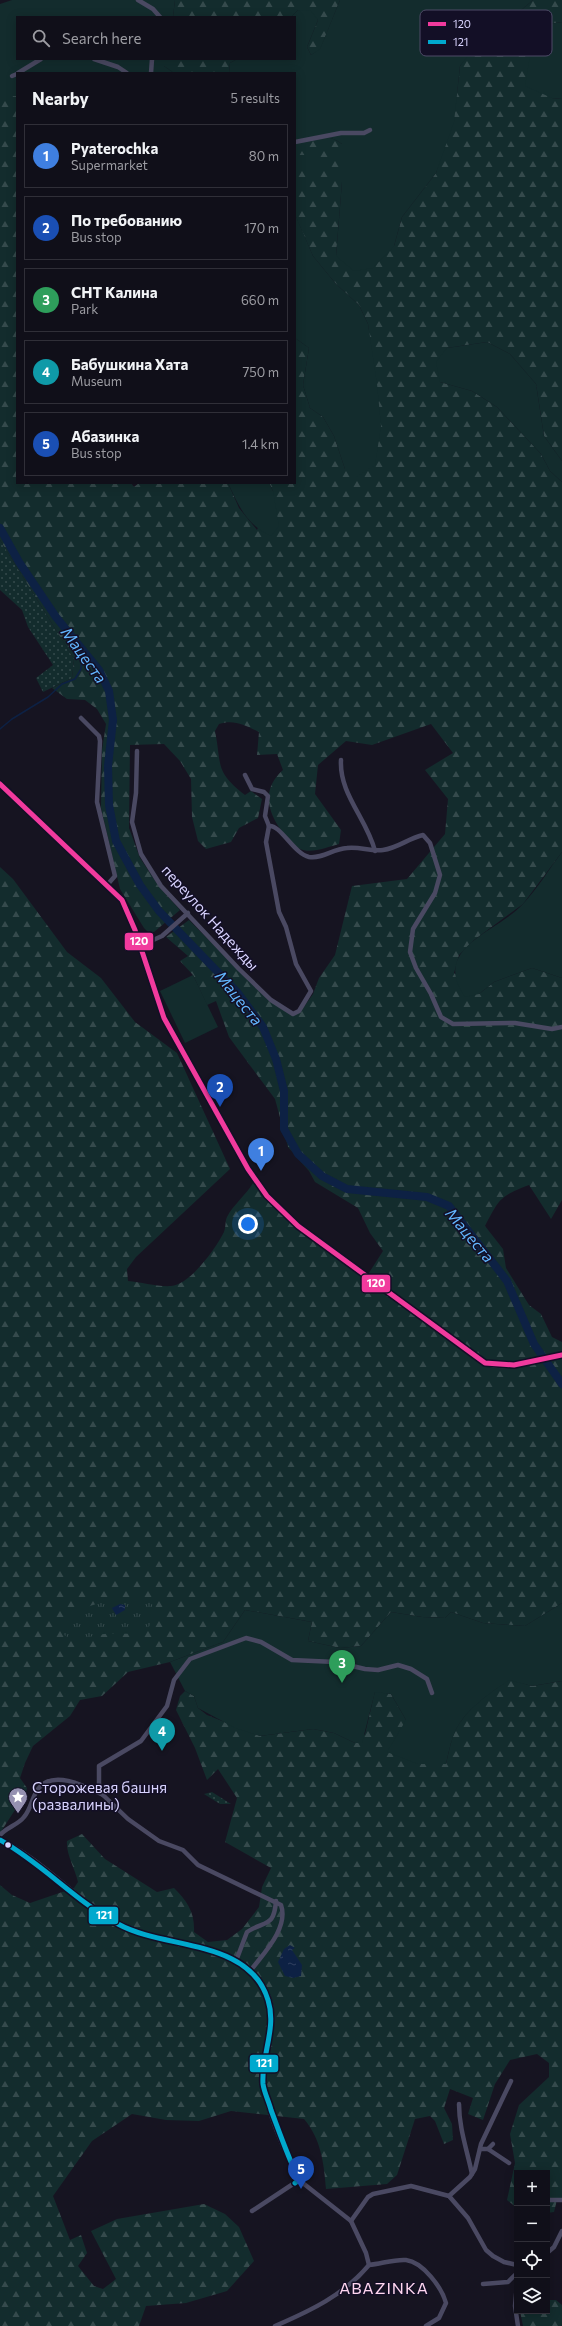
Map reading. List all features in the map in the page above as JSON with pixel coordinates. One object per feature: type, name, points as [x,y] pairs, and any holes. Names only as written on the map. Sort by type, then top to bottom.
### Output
[{"type":"street","points":[[138,0],[153,9],[159,16]]},
{"type":"street","points":[[20,72],[39,60]]},
{"type":"street","points":[[97,60],[118,67],[126,72]]},
{"type":"street","points":[[151,72],[152,60]]},
{"type":"street","points":[[12,76],[16,74]]},
{"type":"street","points":[[296,142],[341,133],[364,133],[370,130]]},
{"type":"street","points":[[81,718],[99,736],[100,742],[97,802],[115,876],[108,884]]},
{"type":"street","name":"переулок Надежды","points":[[137,751],[136,793],[132,822],[134,837],[141,854],[161,886],[239,969],[271,1000],[293,1014],[299,1011],[311,991],[296,964],[286,927],[279,912],[266,842],[269,826]]},
{"type":"street","points":[[341,760],[344,787],[371,834],[375,851]]},
{"type":"street","points":[[245,775],[252,789],[264,792],[268,796],[265,816],[269,826],[277,828],[288,842],[306,856],[319,858],[332,851],[347,848],[375,851],[395,847],[413,837],[423,836],[430,843],[438,867],[438,882],[430,902],[417,920],[410,946],[416,968],[431,994],[440,1017],[452,1024],[515,1023],[552,1029],[562,1027]]},
{"type":"street","points":[[0,784],[108,884],[122,900],[140,946],[164,1018],[248,1169],[267,1196],[298,1226],[478,1359],[496,1365],[516,1364],[562,1355]]},
{"type":"street","points":[[140,946],[162,936],[188,913]]},
{"type":"street","points":[[103,1795],[99,1784],[98,1766],[141,1740],[167,1706],[174,1680],[190,1659],[246,1638],[261,1642],[292,1660],[331,1661],[364,1669],[378,1670],[393,1666],[405,1667],[427,1679],[432,1693]]},
{"type":"street","points":[[0,1835],[22,1820],[37,1790],[50,1780],[59,1779],[93,1790],[103,1795],[128,1819],[159,1841],[183,1850],[198,1865],[276,1901],[282,1909],[280,1927],[268,1948],[251,1970]]},
{"type":"street","points":[[93,1790],[99,1784]]},
{"type":"street","points":[[0,1840],[42,1868],[87,1903],[124,1926],[139,1933],[192,1945],[236,1961],[251,1970],[264,1989],[270,2002],[272,2016],[263,2073],[265,2095],[286,2152],[299,2180],[352,2221],[366,2253],[369,2265]]},
{"type":"street","points":[[236,1961],[247,1932],[269,1923],[273,1919],[276,1901]]},
{"type":"street","points":[[448,2196],[472,2174],[475,2169],[480,2149],[501,2098],[511,2081]]},
{"type":"street","points":[[459,2104],[461,2134],[467,2148],[472,2174]]},
{"type":"street","points":[[488,2149],[493,2144]]},
{"type":"street","points":[[480,2149],[488,2149],[509,2163]]},
{"type":"street","points":[[252,2211],[299,2180]]},
{"type":"street","points":[[352,2221],[368,2197],[373,2194],[411,2186],[448,2196],[468,2218],[486,2250],[493,2256],[514,2264]]},
{"type":"street","points":[[550,2200],[562,2200]]},
{"type":"street","points":[[550,2250],[554,2247],[562,2232]]},
{"type":"street","points":[[275,2326],[331,2299],[357,2278],[369,2265],[407,2260],[426,2272],[443,2291],[446,2303],[439,2318],[426,2326]]},
{"type":"street","points":[[483,2284],[508,2282],[514,2276]]},
{"type":"street","points":[[516,2314],[518,2326]]},
{"type":"green space","points":[[12,0],[175,0],[173,16],[16,16],[16,60],[164,60],[164,66],[173,72],[16,72],[16,96],[0,96],[0,4]]},
{"type":"green space","points":[[175,0],[340,0],[320,50],[311,55],[307,47],[318,20],[298,10],[292,16],[173,16]]},
{"type":"green space","points":[[340,0],[533,0],[521,10],[420,10],[420,56],[468,56],[460,66],[454,122],[436,173],[402,217],[394,246],[373,268],[354,271],[336,256],[342,182],[342,144],[336,140],[325,137],[296,142],[296,72],[229,72],[230,63],[235,60],[296,60],[296,16],[292,16],[298,10],[311,11],[318,20],[307,47],[311,55],[320,49]]},
{"type":"green space","points":[[533,0],[562,0],[562,22],[552,23],[552,10],[521,10]]},
{"type":"green space","points":[[562,22],[562,99],[552,98],[525,86],[530,56],[552,56],[552,23]]},
{"type":"green space","points":[[467,56],[542,56],[552,98],[562,99],[562,461],[544,436],[536,384],[510,354],[487,342],[447,348],[440,382],[472,391],[497,407],[541,454],[550,471],[562,482],[562,852],[523,904],[474,940],[459,955],[454,973],[479,994],[494,982],[532,968],[562,978],[562,1200],[551,1219],[529,1185],[512,1192],[501,1200],[497,1204],[485,1226],[503,1249],[506,1268],[529,1305],[541,1314],[552,1337],[562,1342],[562,1603],[525,1626],[483,1623],[451,1612],[445,1618],[422,1617],[391,1612],[361,1646],[340,1648],[308,1641],[312,1622],[245,1610],[223,1642],[170,1662],[128,1672],[102,1696],[80,1700],[70,1716],[33,1746],[20,1778],[27,1788],[26,1793],[0,1833],[0,867],[13,879],[67,952],[101,978],[135,1022],[177,1053],[230,1169],[136,1257],[127,1269],[128,1281],[171,1286],[178,1284],[194,1273],[215,1247],[224,1232],[226,1219],[253,1183],[280,1211],[367,1276],[383,1251],[370,1233],[358,1208],[315,1182],[309,1171],[288,1147],[275,1099],[229,1037],[216,1001],[207,1005],[193,975],[180,961],[188,956],[166,937],[189,920],[262,994],[291,1014],[301,1011],[313,994],[319,978],[335,955],[352,886],[407,879],[445,834],[448,799],[425,770],[453,753],[431,724],[372,745],[346,741],[318,765],[315,794],[341,830],[339,844],[320,850],[309,851],[300,849],[284,834],[270,810],[269,793],[271,785],[283,770],[277,754],[257,755],[259,732],[235,722],[219,724],[215,731],[219,760],[228,780],[245,795],[251,791],[262,799],[258,818],[239,828],[231,842],[206,849],[198,841],[192,817],[191,779],[180,761],[164,744],[130,745],[129,828],[140,858],[160,888],[180,910],[154,932],[148,932],[144,928],[120,889],[101,808],[102,750],[106,724],[97,709],[85,700],[67,699],[52,688],[72,678],[74,659],[0,540],[0,96],[16,96],[16,484],[132,484],[134,487],[138,484],[228,484],[239,508],[257,530],[273,491],[270,484],[296,484],[296,339],[309,348],[303,385],[310,408],[323,417],[334,436],[345,469],[371,352],[368,324],[359,305],[336,284],[313,256],[296,217],[296,142],[325,137],[336,140],[342,144],[342,182],[336,256],[394,246],[402,217],[436,173],[457,93],[460,66]]},
{"type":"green space","points":[[164,60],[235,60],[230,63],[229,72],[173,72],[164,66]]},
{"type":"green space","points":[[296,155],[318,155],[318,167],[296,167]]},
{"type":"green space","points":[[296,216],[313,256],[336,284],[359,305],[368,324],[377,384],[381,426],[375,465],[355,478],[345,469],[334,436],[323,417],[310,408],[303,385],[309,348],[296,339]]},
{"type":"green space","points":[[487,342],[510,354],[536,384],[544,436],[562,461],[562,482],[550,471],[541,454],[497,407],[472,391],[440,382],[436,362],[447,348]]},
{"type":"green space","points":[[228,484],[270,484],[273,491],[279,526],[271,536],[263,532],[250,521],[236,500]]},
{"type":"green space","points":[[0,540],[74,659],[72,678],[43,692],[36,678],[53,665],[28,627],[22,610],[0,590]]},
{"type":"green space","points":[[562,852],[562,978],[532,968],[494,982],[479,994],[465,997],[456,980],[456,965],[461,953],[472,942],[512,914],[523,904],[539,885]]},
{"type":"green space","points":[[193,975],[218,1027],[185,1043],[160,991]]},
{"type":"green space","points":[[135,1597],[147,1600],[154,1606],[153,1618],[150,1626],[145,1630],[130,1634],[113,1633],[100,1635],[74,1641],[64,1635],[66,1619],[83,1609],[115,1599]]},
{"type":"green space","points":[[562,1603],[562,1681],[532,1686],[509,1680],[493,1691],[476,1704],[462,1720],[453,1737],[446,1764],[418,1764],[387,1752],[406,1720],[391,1694],[375,1692],[362,1743],[355,1743],[334,1733],[313,1729],[260,1736],[235,1728],[198,1708],[194,1696],[185,1691],[170,1662],[223,1642],[245,1610],[312,1622],[308,1641],[340,1648],[361,1646],[391,1612],[422,1617],[445,1618],[451,1612],[483,1623],[525,1626]]},
{"type":"green space","points":[[509,1679],[532,1686],[562,1681],[562,2200],[557,2200],[554,2212],[550,2213],[550,2170],[514,2170],[514,2206],[507,2200],[515,2163],[510,2134],[519,2105],[549,2077],[549,2063],[537,2054],[510,2060],[495,2084],[483,2120],[468,2114],[473,2098],[450,2089],[444,2108],[452,2124],[453,2140],[444,2144],[435,2121],[430,2116],[415,2119],[397,2175],[387,2184],[326,2189],[321,2152],[310,2127],[304,2119],[231,2111],[199,2121],[166,2120],[132,2114],[92,2141],[53,2196],[70,2240],[81,2235],[87,2253],[78,2266],[94,2286],[103,2289],[116,2279],[91,2231],[117,2219],[204,2204],[225,2214],[239,2227],[254,2261],[227,2291],[186,2303],[146,2306],[139,2326],[0,2326],[0,1885],[12,1895],[30,1903],[74,1888],[78,1882],[69,1856],[67,1841],[82,1834],[105,1859],[157,1892],[174,1888],[186,1902],[192,1913],[194,1932],[208,1942],[227,1940],[242,1929],[259,1907],[262,1887],[271,1868],[225,1842],[237,1798],[218,1769],[207,1780],[195,1748],[176,1710],[180,1696],[185,1691],[194,1696],[198,1708],[207,1715],[260,1736],[313,1729],[334,1733],[355,1743],[365,1734],[375,1691],[391,1694],[406,1720],[446,1764],[450,1746],[457,1727],[469,1711]]},
{"type":"green space","points":[[212,1792],[231,1804],[220,1804],[204,1794]]},
{"type":"green space","points":[[550,2300],[556,2300],[562,2305],[562,2326],[523,2326],[521,2314],[550,2314]]},
{"type":"water","points":[[120,1604],[125,1605],[125,1610],[116,1615],[112,1608]]},
{"type":"water","points":[[290,1945],[295,1948],[292,1950],[302,1965],[301,1976],[293,1978],[285,1976],[278,1962],[284,1949]]},
{"type":"waterway","name":"Мацеста","points":[[0,528],[19,562],[56,617],[99,670],[109,691],[113,720],[108,766],[109,805],[116,841],[140,885],[159,911],[237,992],[263,1027],[276,1059],[284,1091],[284,1129],[298,1154],[322,1176],[347,1189],[427,1197],[449,1206],[507,1281],[534,1344],[562,1384]]},
{"type":"waterway","points":[[0,729],[12,719],[48,697],[62,684],[75,679],[81,669],[82,655],[73,638]]},
{"type":"transit line","name":"120","points":[[0,784],[122,900],[135,930],[164,1018],[248,1169],[267,1196],[298,1226],[485,1363],[514,1365],[562,1355]]},
{"type":"transit line","name":"121","points":[[0,1840],[31,1860],[87,1905],[118,1924],[137,1932],[204,1948],[225,1956],[243,1966],[258,1980],[268,2000],[271,2021],[264,2063],[263,2084],[284,2145],[299,2180],[295,2183]]},
{"type":"place","name":"По требованию","points":[[220,1107]]},
{"type":"place","name":"Pyaterochka","points":[[261,1171]]},
{"type":"place","name":"СНТ Калина","points":[[342,1683]]},
{"type":"place","name":"Бабушкина Хата","points":[[162,1751]]},
{"type":"place","name":"Сторожевая башня (развалины)","points":[[18,1814]]},
{"type":"place","name":"Абазинка","points":[[301,2189]]},
{"type":"district","name":"ABAZINKA","points":[[384,2288]]}]
